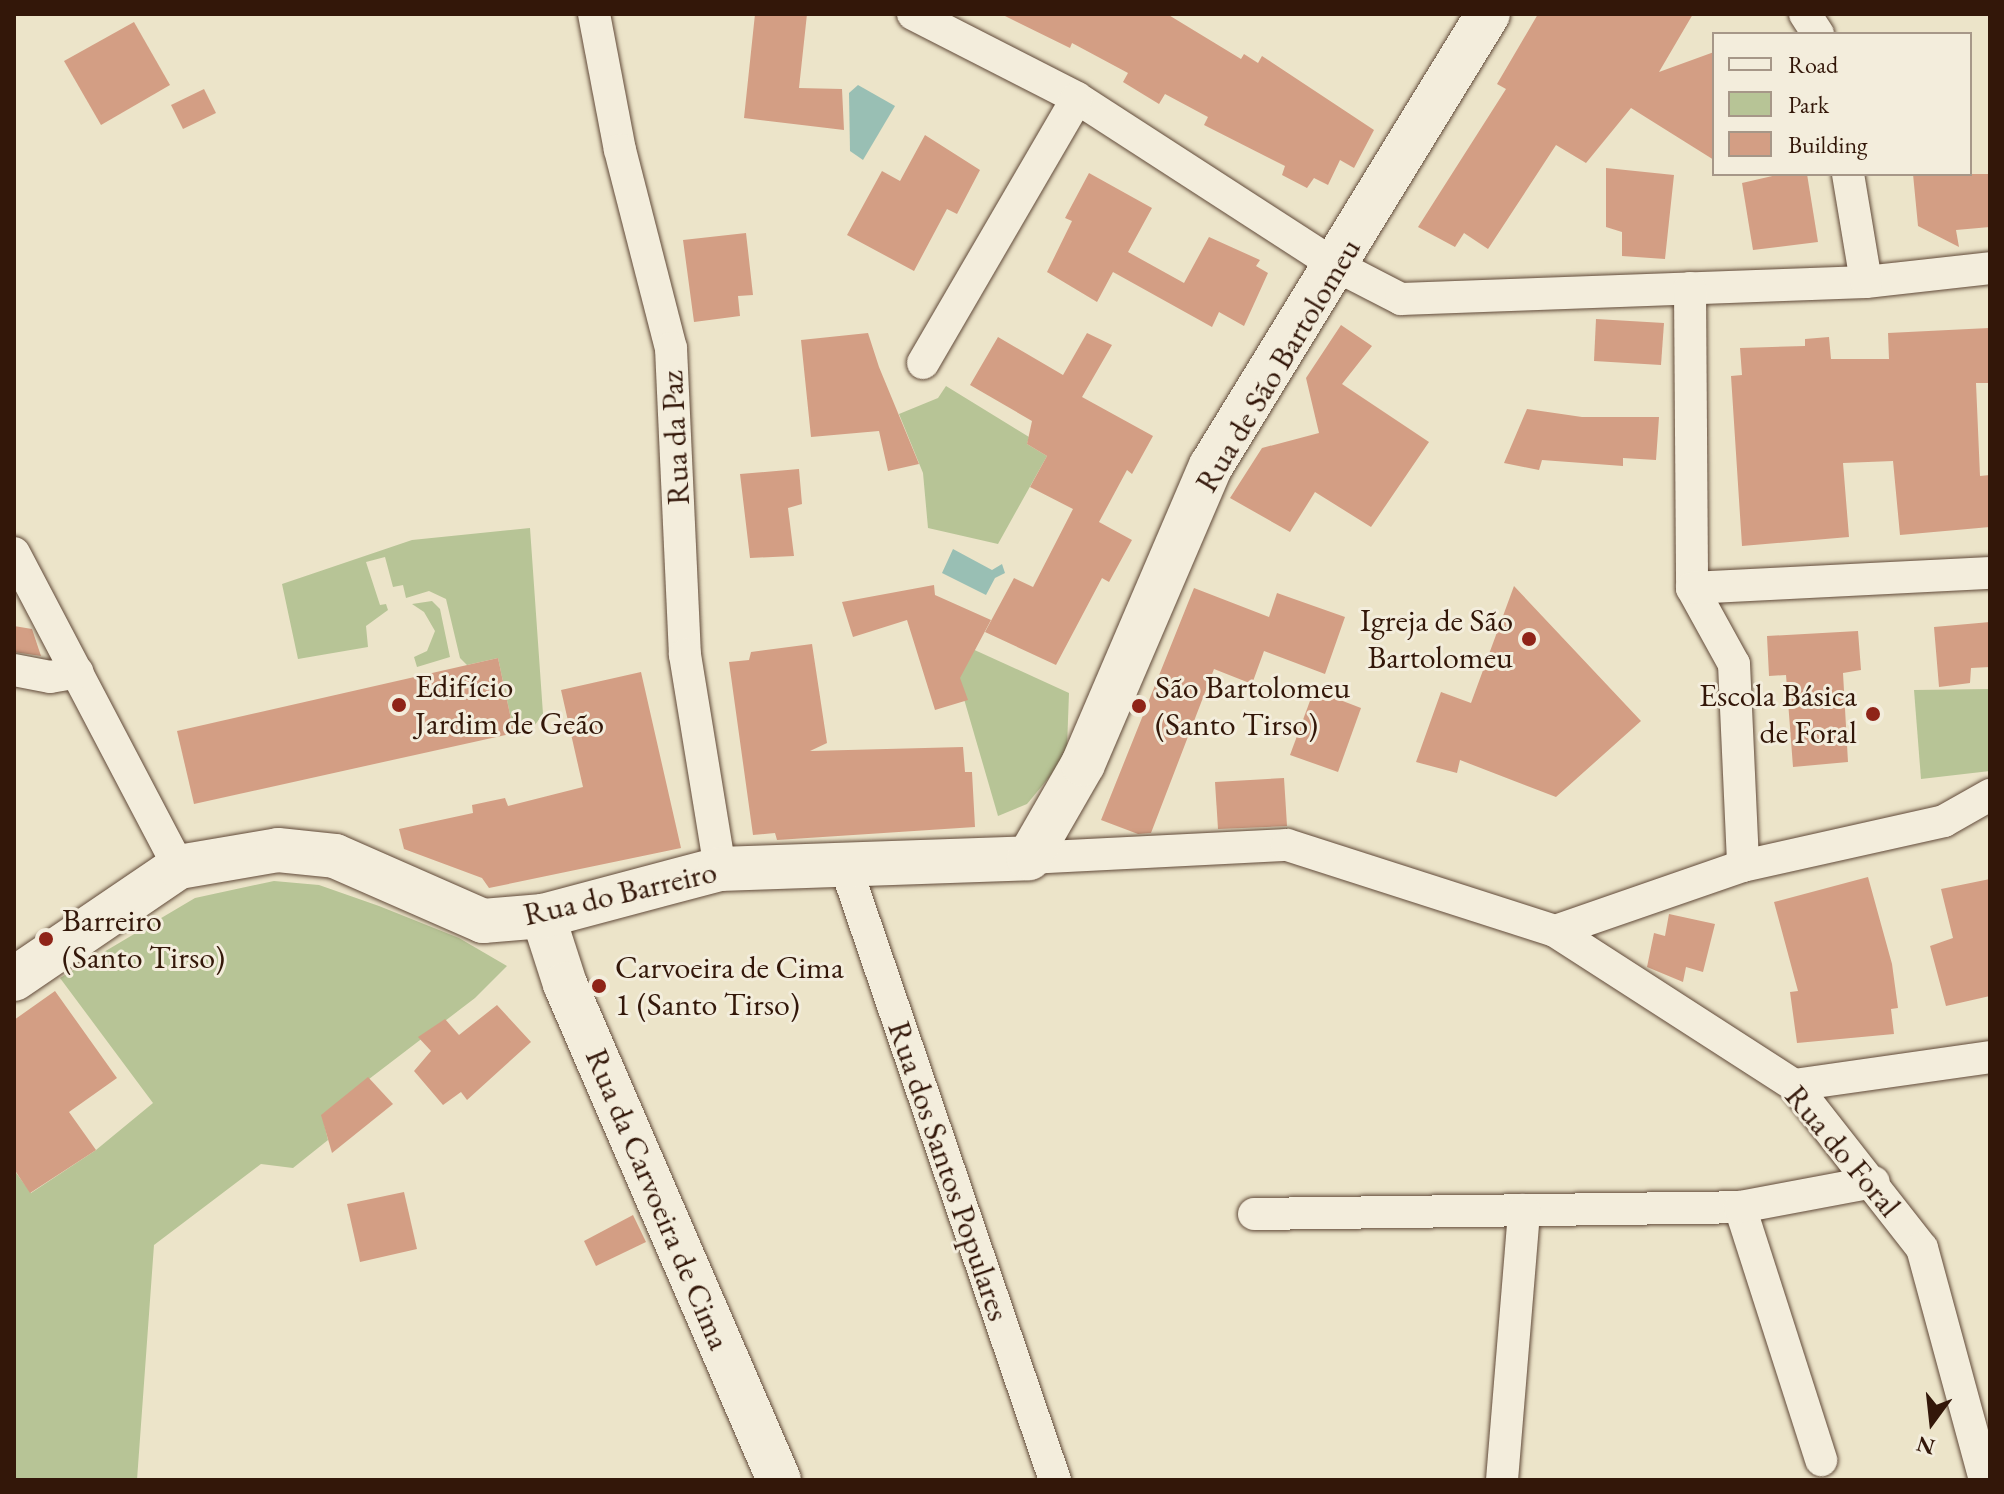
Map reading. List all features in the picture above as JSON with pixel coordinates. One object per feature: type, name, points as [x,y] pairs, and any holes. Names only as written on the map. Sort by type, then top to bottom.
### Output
[{"type":"street","name":"Rua da Paz","points":[[594,14],[620,150],[671,348],[685,655],[720,869]]},
{"type":"street","points":[[913,14],[1077,98],[1337,266],[1401,299],[1866,282],[1990,268]]},
{"type":"street","name":"Rua de São Bartolomeu","points":[[1029,858],[1083,764],[1211,466],[1337,266],[1488,14]]},
{"type":"street","points":[[1805,14],[1817,32]]},
{"type":"street","points":[[923,363],[1077,98]]},
{"type":"street","points":[[1848,176],[1866,282]]},
{"type":"street","points":[[1690,288],[1692,588],[1734,664],[1743,866]]},
{"type":"street","points":[[14,553],[179,867],[14,979]]},
{"type":"street","points":[[1692,588],[1990,573]]},
{"type":"street","points":[[14,670],[50,677],[78,672]]},
{"type":"street","points":[[1555,931],[1743,866],[1944,821],[1990,795]]},
{"type":"street","name":"Rua do Foral","points":[[1029,858],[1287,845],[1555,931],[1794,1085],[1874,1182],[1922,1248],[1982,1444],[1985,1480]]},
{"type":"street","name":"Rua do Barreiro","points":[[179,867],[278,850],[335,856],[483,921],[543,916],[720,869],[844,862],[1029,858]]},
{"type":"street","name":"Rua dos Santos Populares","points":[[844,862],[1055,1480]]},
{"type":"street","name":"Rua da Carvoeira de Cima","points":[[543,916],[565,984],[779,1480]]},
{"type":"street","points":[[1794,1085],[1990,1057]]},
{"type":"street","points":[[1254,1214],[1740,1207],[1874,1182]]},
{"type":"street","points":[[1740,1207],[1821,1460]]},
{"type":"street","points":[[1502,1480],[1524,1210]]},
{"type":"green space","points":[[946,386],[1029,437],[1027,444],[1047,456],[998,544],[928,528],[923,473],[899,414],[938,398]]},
{"type":"green space","points":[[530,528],[543,714],[529,733],[514,733],[498,658],[467,665],[460,658],[446,599],[429,591],[406,598],[403,585],[393,587],[385,557],[366,562],[380,605],[386,604],[388,610],[366,626],[368,647],[298,659],[282,584],[412,540]]},
{"type":"green space","points":[[432,601],[440,609],[450,657],[417,667],[414,657],[427,651],[435,631],[424,612],[412,604]]},
{"type":"green space","points":[[946,637],[1069,693],[1067,747],[1056,769],[1027,804],[998,816]]},
{"type":"green space","points":[[1990,689],[1990,771],[1921,779],[1914,690]]},
{"type":"green space","points":[[274,881],[319,885],[379,906],[459,938],[507,966],[475,998],[322,1115],[328,1140],[293,1168],[261,1164],[154,1245],[137,1480],[14,1480],[14,1170],[31,1193],[96,1150],[153,1103],[60,978],[195,898]]},
{"type":"water","points":[[858,85],[895,106],[863,160],[850,151],[849,93]]},
{"type":"water","points":[[953,549],[992,570],[1002,564],[1005,573],[995,578],[986,595],[942,573]]},
{"type":"building","points":[[755,14],[807,14],[799,88],[842,89],[844,130],[744,118]]},
{"type":"building","points":[[1001,14],[1167,14],[1241,59],[1244,54],[1258,63],[1262,56],[1374,130],[1354,168],[1340,160],[1328,185],[1314,178],[1307,188],[1282,175],[1285,166],[1204,125],[1208,117],[1165,94],[1159,104],[1123,82],[1128,73],[1072,43],[1070,48]]},
{"type":"building","points":[[1538,14],[1693,14],[1659,72],[1712,53],[1712,159],[1631,108],[1586,163],[1556,145],[1488,249],[1464,233],[1455,247],[1418,227],[1506,89],[1497,84]]},
{"type":"building","points":[[134,22],[170,85],[101,125],[64,61]]},
{"type":"building","points":[[204,89],[216,113],[183,129],[171,105]]},
{"type":"building","points":[[925,135],[980,170],[957,214],[947,209],[914,271],[847,235],[882,171],[900,181]]},
{"type":"building","points":[[1606,168],[1674,175],[1665,259],[1622,256],[1622,232],[1606,227]]},
{"type":"building","points":[[1089,173],[1152,208],[1128,252],[1184,283],[1209,237],[1260,260],[1256,266],[1268,273],[1244,326],[1219,312],[1212,327],[1113,272],[1097,302],[1047,272],[1072,221],[1065,218]]},
{"type":"building","points":[[1990,174],[1990,227],[1956,230],[1959,247],[1918,226],[1913,176]]},
{"type":"building","points":[[1772,176],[1807,176],[1818,242],[1753,250],[1742,183]]},
{"type":"building","points":[[746,233],[753,295],[738,296],[740,316],[694,322],[683,240]]},
{"type":"building","points":[[1596,319],[1664,323],[1661,365],[1594,361]]},
{"type":"building","points":[[1341,325],[1372,346],[1342,384],[1429,442],[1371,527],[1315,492],[1290,532],[1230,498],[1262,448],[1319,433],[1306,378]]},
{"type":"building","points":[[1989,328],[1990,383],[1976,383],[1980,476],[1990,475],[1990,527],[1900,535],[1893,461],[1843,463],[1849,537],[1742,546],[1731,376],[1742,375],[1740,348],[1805,346],[1805,339],[1829,337],[1831,359],[1889,359],[1888,333]]},
{"type":"building","points":[[868,333],[919,464],[888,471],[879,431],[811,437],[801,340]]},
{"type":"building","points":[[1087,333],[1112,345],[1082,397],[1153,436],[1132,474],[1127,470],[1099,522],[1132,540],[1109,582],[1102,578],[1056,665],[985,632],[1014,578],[1033,587],[1073,509],[1030,487],[1047,456],[1027,444],[1032,421],[970,385],[998,337],[1063,375]]},
{"type":"building","points":[[1527,409],[1582,417],[1659,417],[1656,460],[1623,458],[1623,466],[1542,460],[1539,470],[1504,463]]},
{"type":"building","points":[[799,469],[802,504],[788,508],[794,556],[750,558],[740,474]]},
{"type":"building","points":[[934,585],[935,595],[991,620],[960,678],[968,700],[935,710],[907,620],[853,637],[842,602]]},
{"type":"building","name":"Igreja de São Bartolomeu","points":[[1514,586],[1641,721],[1556,797],[1460,760],[1457,773],[1416,762],[1441,692],[1471,703]]},
{"type":"building","points":[[1194,588],[1269,617],[1277,593],[1345,617],[1325,674],[1264,651],[1252,684],[1214,669],[1151,833],[1138,834],[1101,820]]},
{"type":"building","points":[[1990,622],[1990,667],[1971,668],[1970,683],[1939,687],[1934,627]]},
{"type":"building","points":[[14,626],[32,629],[41,656],[14,652]]},
{"type":"building","points":[[1858,631],[1861,670],[1843,673],[1848,762],[1793,767],[1786,675],[1769,676],[1767,636]]},
{"type":"building","points":[[812,644],[827,743],[810,751],[963,747],[965,772],[972,772],[975,827],[777,840],[775,833],[753,835],[729,662],[749,660],[751,652]]},
{"type":"building","name":"Edifício Jardim de Geão","points":[[498,658],[514,733],[194,804],[177,731]]},
{"type":"building","points":[[641,672],[681,848],[489,888],[482,878],[404,849],[399,829],[473,813],[472,805],[505,798],[508,806],[583,787],[561,690]]},
{"type":"building","points":[[1314,690],[1361,708],[1338,772],[1290,755]]},
{"type":"building","points":[[1284,778],[1287,826],[1218,829],[1215,782]]},
{"type":"building","points":[[1868,877],[1892,964],[1898,1008],[1891,1009],[1894,1034],[1797,1043],[1790,992],[1798,991],[1774,902]]},
{"type":"building","points":[[1990,879],[1990,996],[1946,1006],[1930,946],[1953,938],[1941,889]]},
{"type":"building","points":[[1669,914],[1715,924],[1703,972],[1686,967],[1683,982],[1647,967],[1654,933],[1665,936]]},
{"type":"building","points":[[55,991],[117,1078],[69,1112],[96,1150],[30,1193],[14,1169],[14,1020]]},
{"type":"building","points":[[497,1005],[531,1042],[467,1100],[461,1092],[443,1105],[414,1071],[431,1051],[418,1037],[445,1019],[459,1035]]},
{"type":"building","points":[[368,1077],[393,1104],[332,1153],[321,1115]]},
{"type":"building","points":[[404,1192],[417,1249],[360,1262],[347,1204]]},
{"type":"building","points":[[633,1215],[646,1242],[596,1266],[584,1241]]},
{"type":"place","name":"Igreja de São Bartolomeu","points":[[1529,639]]},
{"type":"place","name":"Edifício Jardim de Geão","points":[[399,705]]},
{"type":"place","name":"São Bartolomeu (Santo Tirso)","points":[[1139,706]]},
{"type":"place","name":"Escola Básica de Foral","points":[[1873,714]]},
{"type":"place","name":"Barreiro (Santo Tirso)","points":[[46,939]]},
{"type":"place","name":"Carvoeira de Cima 1 (Santo Tirso)","points":[[599,986]]}]
